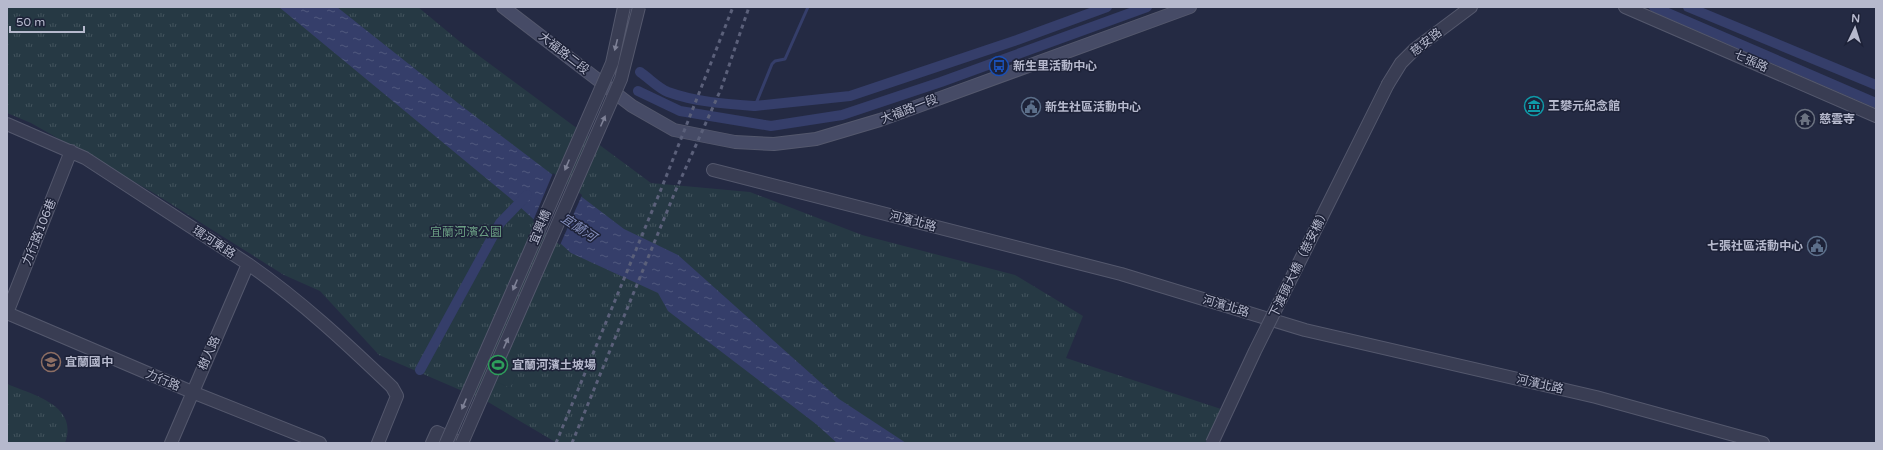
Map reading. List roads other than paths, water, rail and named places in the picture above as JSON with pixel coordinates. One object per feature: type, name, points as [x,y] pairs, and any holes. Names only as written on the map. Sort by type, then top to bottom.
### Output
[{"type":"main road","name":"大福路二段","points":[[503,7],[625,101]]},
{"type":"main road","name":"大福路一段","points":[[625,101],[674,130],[699,136],[735,142],[774,144],[816,138],[880,120],[1190,7]]},
{"type":"street","name":"宜興橋","points":[[446,443],[612,62],[624,7]]},
{"type":"street","name":"宜興橋","points":[[462,443],[621,79],[640,7]]},
{"type":"street","name":"慈安路","points":[[1388,84],[1401,64],[1415,49],[1471,7]]},
{"type":"street","name":"七張路","points":[[1625,7],[1876,116]]},
{"type":"street","name":"下渡頭大橋（慈安橋）","points":[[1212,443],[1255,351],[1388,84]]},
{"type":"street","name":"環河東路","points":[[7,124],[85,158],[248,264],[272,281],[330,328],[392,387],[397,396],[378,443]]},
{"type":"street","name":"力行路106巷","points":[[7,313],[71,151]]},
{"type":"street","name":"河濱北路","points":[[713,170],[1121,274],[1304,330],[1596,397],[1763,443]]},
{"type":"street","name":"樹人路","points":[[171,443],[248,264]]},
{"type":"street","name":"力行路","points":[[7,313],[192,392],[320,443]]},
{"type":"street","points":[[432,443],[437,432],[462,443]]},
{"type":"water","name":"宜蘭河","points":[[279,7],[337,7],[463,107],[624,229],[678,255],[839,399],[906,443],[837,443],[816,424],[668,311],[658,293],[571,253],[510,198]]},
{"type":"waterway","points":[[755,106],[772,64],[775,61],[785,59],[808,7]]},
{"type":"waterway","points":[[640,72],[668,92],[689,98],[722,103],[755,106],[850,96],[1017,40],[1107,7]]},
{"type":"waterway","points":[[638,91],[680,111],[771,126],[842,115],[941,82],[1147,7]]},
{"type":"waterway","points":[[1654,7],[1876,103]]},
{"type":"waterway","points":[[1688,7],[1876,85]]},
{"type":"waterway","points":[[420,370],[500,223],[527,195]]},
{"type":"railway","points":[[556,443],[662,187],[733,7]]},
{"type":"railway","points":[[572,443],[675,192],[721,89],[749,7]]},
{"type":"place","name":"新生里活動中心","points":[[999,66]]},
{"type":"place","name":"王攀元紀念館","points":[[1534,106]]},
{"type":"place","name":"新生社區活動中心","points":[[1031,107]]},
{"type":"place","name":"慈雲寺","points":[[1805,119]]},
{"type":"place","name":"七張社區活動中心","points":[[1817,246]]},
{"type":"place","name":"宜蘭國中","points":[[51,362]]},
{"type":"place","name":"宜蘭河濱土坡場","points":[[498,365]]},
{"type":"park label","name":"宜蘭河濱公園","points":[[466,232]]}]
